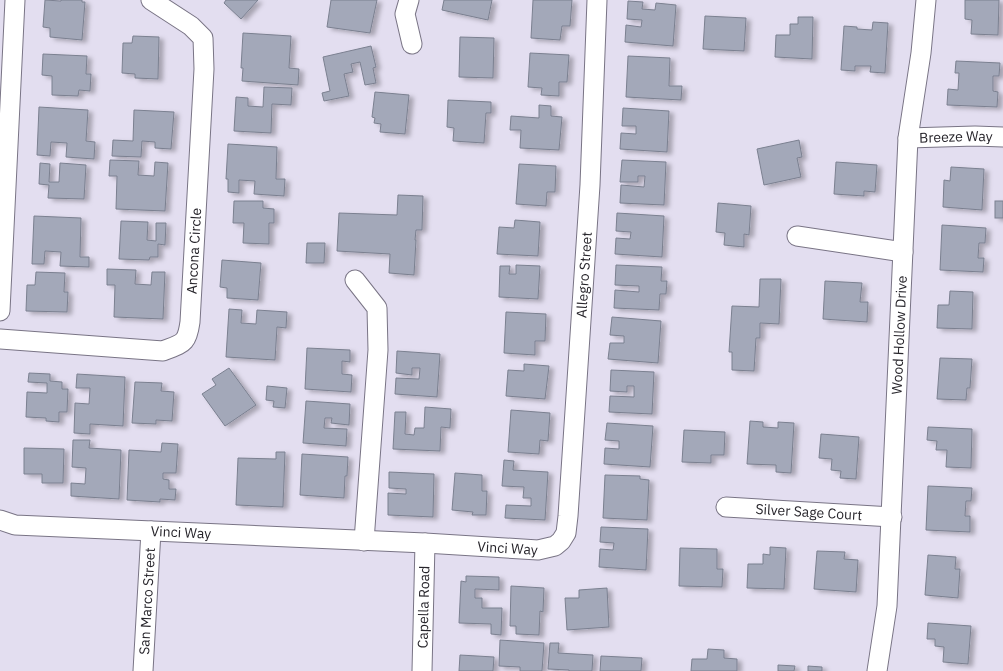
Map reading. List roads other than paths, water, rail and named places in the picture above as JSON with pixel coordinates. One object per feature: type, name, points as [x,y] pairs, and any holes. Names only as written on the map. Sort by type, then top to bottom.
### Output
[{"type":"street","points":[[0,311],[15,0]]},
{"type":"street","name":"Ancona Circle","points":[[0,339],[163,351],[181,344],[188,335],[204,76],[204,38],[191,26],[151,0]]},
{"type":"street","points":[[409,0],[405,14],[412,44]]},
{"type":"street","name":"Allegro Street","points":[[556,546],[566,533],[568,516],[590,186],[597,0]]},
{"type":"street","name":"Wood Hollow Drive","points":[[877,671],[887,606],[908,138],[922,53],[926,0]]},
{"type":"street","name":"Breeze Way","points":[[908,138],[975,136],[1003,137]]},
{"type":"street","points":[[797,236],[903,252]]},
{"type":"street","points":[[355,280],[376,308],[378,350],[364,541]]},
{"type":"street","name":"Silver Sage Court","points":[[726,507],[892,517]]},
{"type":"street","name":"Vinci Way","points":[[0,520],[15,525],[425,543],[538,550],[556,546]]},
{"type":"street","name":"San Marco Street","points":[[143,671],[151,531]]},
{"type":"street","name":"Capella Road","points":[[422,671],[425,543]]}]
